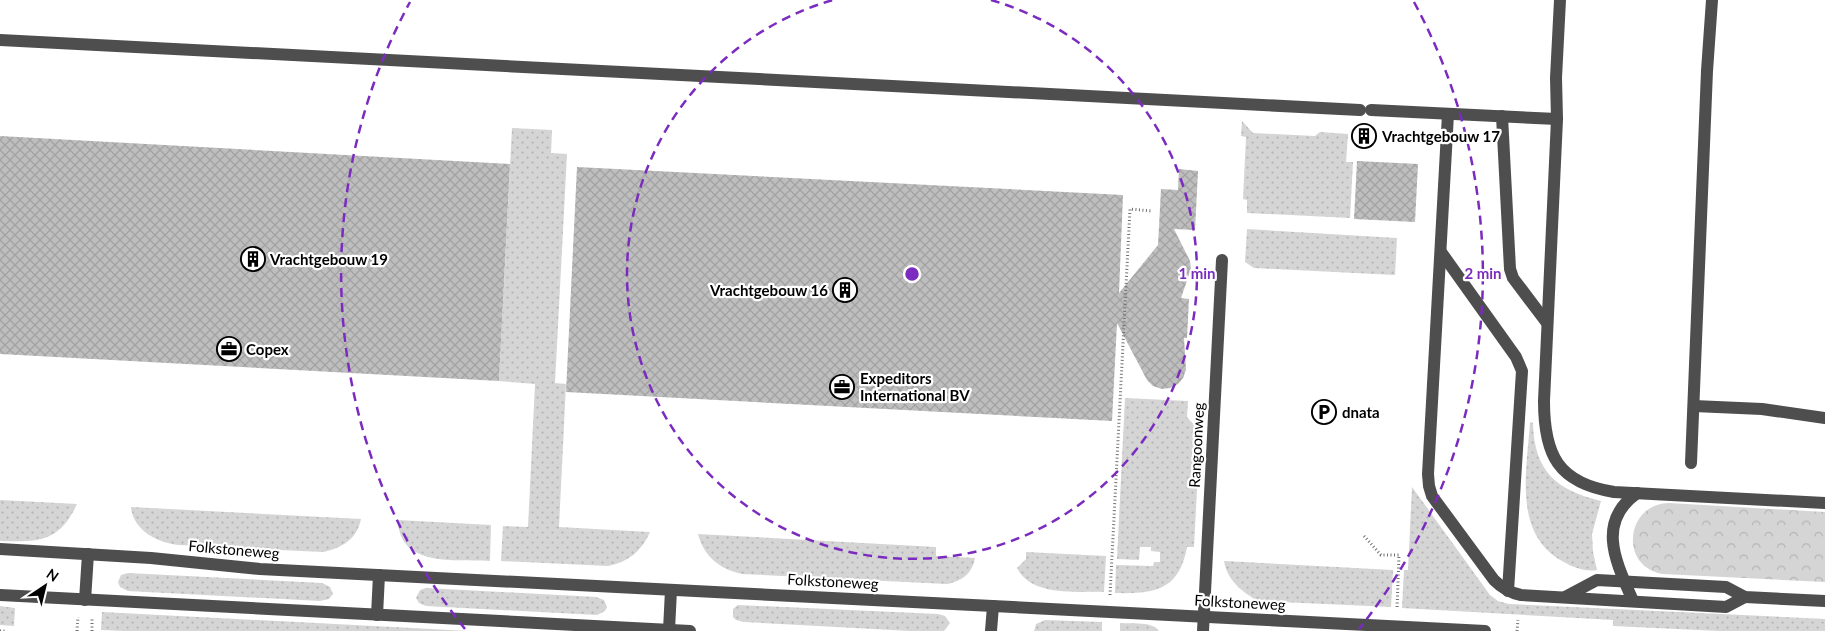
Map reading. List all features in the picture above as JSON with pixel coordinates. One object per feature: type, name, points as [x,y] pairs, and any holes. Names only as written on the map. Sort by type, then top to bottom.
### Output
[{"type":"street","points":[[1560,0],[1556,78],[1557,119],[1544,414],[1548,439],[1557,462],[1573,479],[1598,489],[1637,493],[1825,503]]},
{"type":"street","points":[[1691,462],[1707,71],[1712,0]]},
{"type":"street","points":[[0,40],[1557,119]]},
{"type":"street","points":[[1448,114],[1428,464],[1429,486],[1436,501],[1494,580],[1508,591],[1521,596],[1726,607],[1745,597]]},
{"type":"street","points":[[1502,116],[1510,269],[1516,282],[1547,323]]},
{"type":"street","points":[[1440,252],[1514,354],[1522,371],[1508,591]]},
{"type":"street","name":"Rangoonweg","points":[[1203,631],[1222,260]]},
{"type":"street","points":[[1694,406],[1762,409],[1825,418]]},
{"type":"street","points":[[1633,601],[1613,551],[1613,528],[1621,510],[1637,493]]},
{"type":"street","name":"Folkstoneweg","points":[[0,549],[151,558],[260,569],[1485,631]]},
{"type":"street","points":[[85,600],[88,554]]},
{"type":"street","points":[[377,615],[379,575]]},
{"type":"street","points":[[1563,598],[1597,580],[1726,587],[1745,597],[1825,601]]},
{"type":"street","points":[[670,630],[671,590]]},
{"type":"street","points":[[0,595],[690,631]]},
{"type":"street","points":[[991,631],[993,606]]},
{"type":"path","points":[[1109,612],[1130,210],[1151,210]]},
{"type":"path","points":[[1364,536],[1381,555],[1400,555],[1396,626]]},
{"type":"path","points":[[77,631],[78,612]]},
{"type":"path","points":[[92,612],[92,631]]},
{"type":"path","points":[[1517,631],[1518,620]]},
{"type":"path","points":[[0,631],[7,631]]},
{"type":"green space","points":[[1242,121],[1253,133],[1315,136],[1320,132],[1348,134],[1346,162],[1353,162],[1350,218],[1247,213],[1247,200],[1243,199],[1246,137],[1241,136]]},
{"type":"green space","points":[[512,128],[552,130],[551,153],[567,154],[555,383],[566,384],[559,527],[650,532],[643,545],[634,555],[622,562],[608,566],[501,561],[503,526],[528,527],[535,384],[499,381]]},
{"type":"green space","points":[[1247,229],[1397,238],[1395,275],[1254,268],[1245,262]]},
{"type":"green space","points":[[1125,398],[1188,401],[1187,417],[1200,432],[1194,547],[1187,547],[1178,573],[1163,587],[1142,592],[1115,593],[1116,565],[1153,566],[1154,562],[1160,562],[1160,552],[1151,551],[1151,547],[1140,547],[1139,560],[1117,559]]},
{"type":"green space","points":[[1530,422],[1533,423],[1534,440],[1538,454],[1550,476],[1572,491],[1601,501],[1592,534],[1597,570],[1580,569],[1564,562],[1547,550],[1536,535],[1526,500]]},
{"type":"green space","points":[[1412,487],[1490,595],[1498,601],[1509,604],[1825,619],[1825,631],[1719,631],[1613,626],[1613,620],[1402,608],[1404,570],[1408,570]]},
{"type":"green space","points":[[0,500],[77,504],[63,526],[46,538],[26,541],[0,541]]},
{"type":"green space","points":[[1669,503],[1825,512],[1825,582],[1663,574],[1649,569],[1639,560],[1634,549],[1633,536],[1636,524],[1643,514],[1654,506]]},
{"type":"green space","points":[[131,507],[361,519],[356,532],[348,542],[323,552],[179,545],[162,541],[141,529],[136,522]]},
{"type":"green space","points":[[398,520],[491,525],[490,561],[446,560],[419,554],[408,546],[401,535]]},
{"type":"green space","points":[[698,534],[936,547],[936,556],[975,558],[974,564],[966,576],[947,584],[742,574],[727,569],[714,561],[704,549]]},
{"type":"green space","points":[[1026,552],[1106,556],[1104,592],[1068,592],[1033,584],[1017,568],[1026,559]]},
{"type":"green space","points":[[1224,561],[1393,570],[1391,607],[1258,601],[1236,585],[1228,574]]},
{"type":"green space","points":[[128,573],[322,583],[330,587],[333,594],[329,599],[320,601],[128,591],[120,587],[118,582],[121,575]]},
{"type":"green space","points":[[426,588],[596,597],[604,600],[607,607],[605,611],[597,615],[426,606],[419,603],[416,598],[420,590]]},
{"type":"green space","points":[[738,605],[938,614],[945,616],[950,623],[944,631],[910,631],[744,622],[733,617],[733,609]]},
{"type":"green space","points":[[0,606],[15,608],[14,626],[0,625]]},
{"type":"green space","points":[[102,612],[469,631],[101,630]]},
{"type":"green space","points":[[1045,620],[1102,622],[1102,631],[1034,631],[1036,624]]},
{"type":"green space","points":[[1120,623],[1147,624],[1159,631],[1120,631]]},
{"type":"building","name":"Vrachtgebouw 19","points":[[0,136],[510,164],[499,381],[0,354]]},
{"type":"building","name":"Vrachtgebouw 17","points":[[1357,161],[1418,164],[1415,222],[1354,219]]},
{"type":"building","name":"Vrachtgebouw 16","points":[[577,167],[1123,195],[1119,293],[1158,245],[1161,189],[1178,190],[1179,169],[1198,171],[1195,230],[1174,229],[1190,261],[1191,269],[1181,298],[1189,299],[1187,338],[1184,338],[1186,370],[1178,384],[1170,388],[1162,389],[1153,386],[1147,380],[1117,323],[1112,421],[566,392]]},
{"type":"place","name":"Vrachtgebouw 17","points":[[1364,136]]},
{"type":"place","name":"Vrachtgebouw 19","points":[[253,259]]},
{"type":"place","name":"Vrachtgebouw 16","points":[[845,290]]},
{"type":"place","name":"Copex","points":[[229,349]]},
{"type":"place","name":"Expeditors International BV","points":[[842,387]]},
{"type":"place","name":"dnata","points":[[1324,412]]}]
